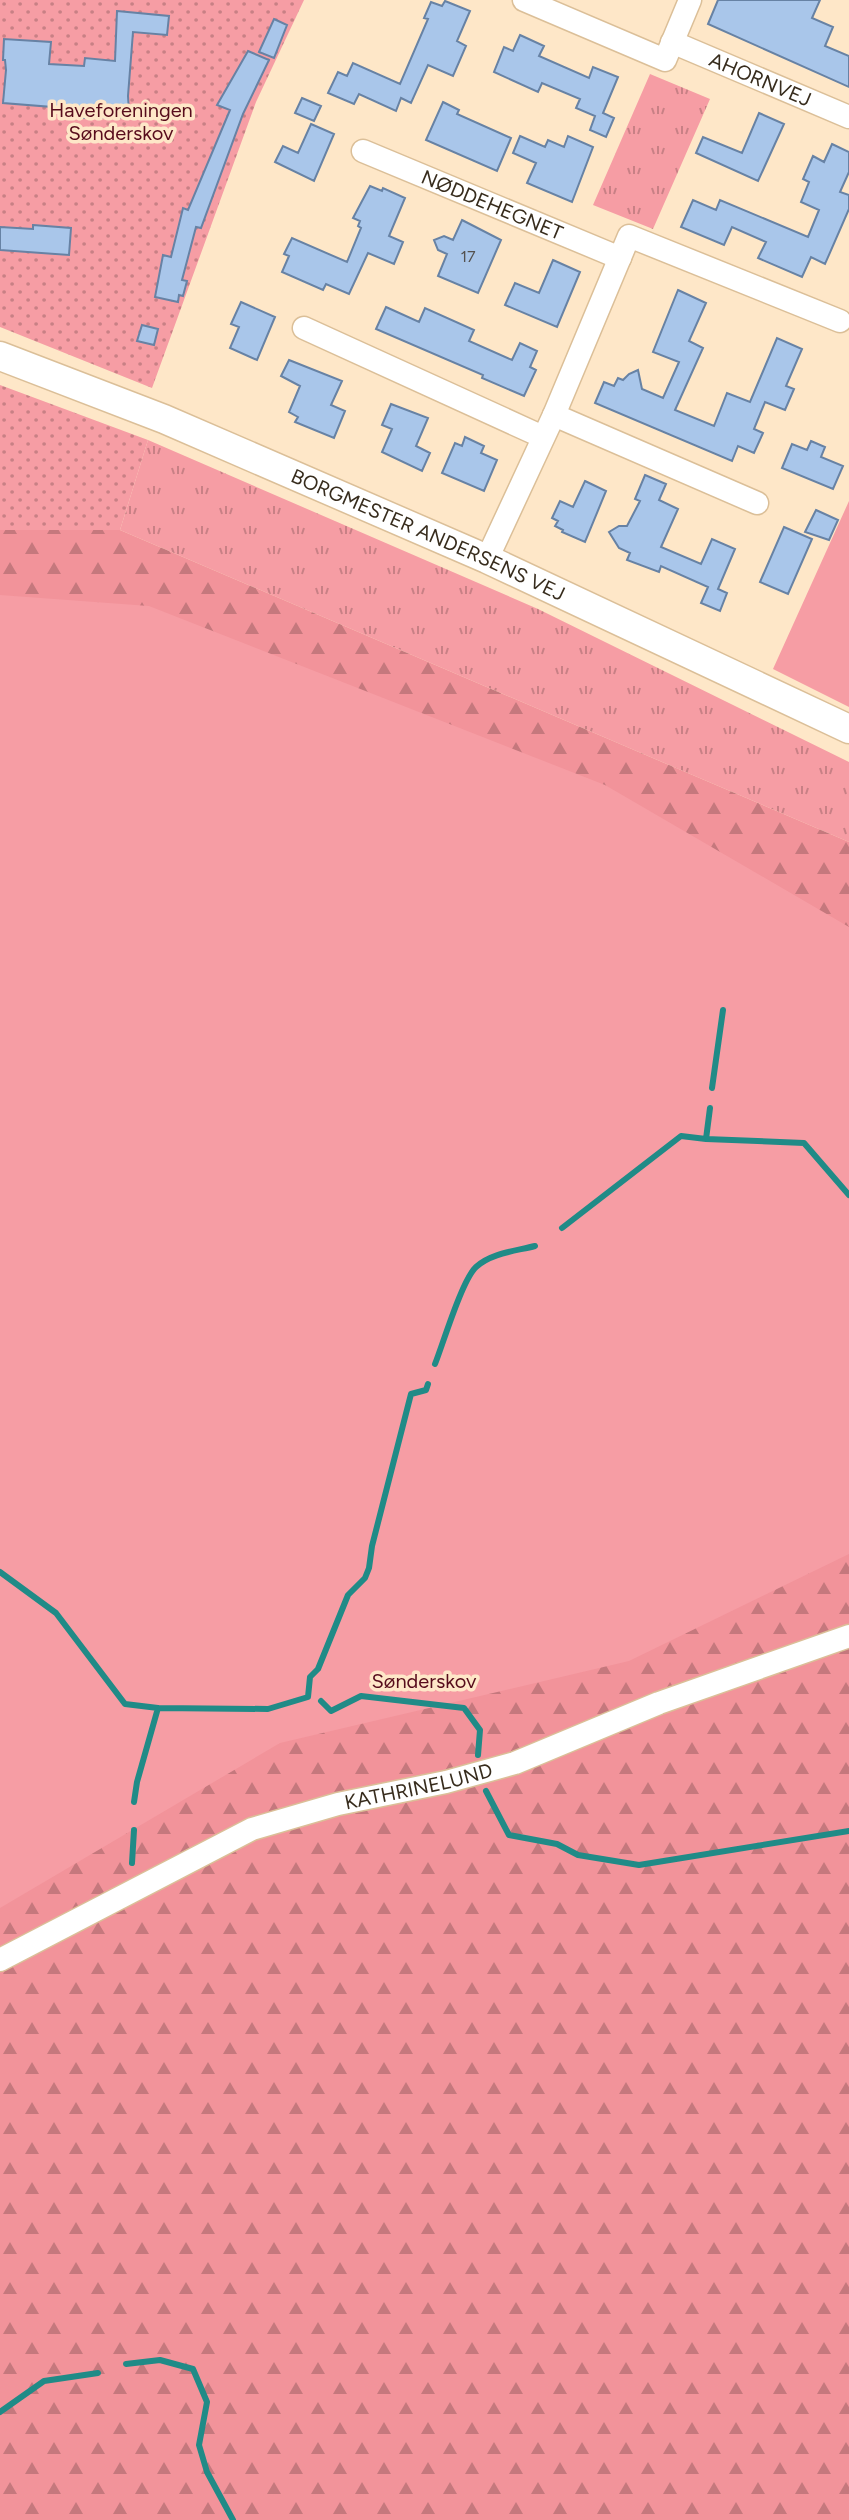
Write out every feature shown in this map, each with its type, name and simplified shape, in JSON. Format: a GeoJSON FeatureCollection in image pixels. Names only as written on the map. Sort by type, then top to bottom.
{"type":"FeatureCollection","features":[{"type":"Feature","properties":{"kind":"street"},"geometry":{"type":"LineString","coordinates":[[524,0],[665,60],[690,0]]}},
{"type":"Feature","properties":{"kind":"street","name":"AHORNVEJ"},"geometry":{"type":"LineString","coordinates":[[672,42],[849,117]]}},
{"type":"Feature","properties":{"kind":"street","name":"NØDDEHEGNET"},"geometry":{"type":"LineString","coordinates":[[363,151],[620,258]]}},
{"type":"Feature","properties":{"kind":"street"},"geometry":{"type":"LineString","coordinates":[[487,559],[554,415],[629,236],[840,321]]}},
{"type":"Feature","properties":{"kind":"street"},"geometry":{"type":"LineString","coordinates":[[304,328],[543,437]]}},
{"type":"Feature","properties":{"kind":"street","name":"BORGMESTER ANDERSENS VEJ"},"geometry":{"type":"LineString","coordinates":[[0,356],[164,419],[487,559],[849,729]]}},
{"type":"Feature","properties":{"kind":"street"},"geometry":{"type":"LineString","coordinates":[[554,415],[757,503]]}},
{"type":"Feature","properties":{"kind":"street","name":"KATHRINELUND"},"geometry":{"type":"LineString","coordinates":[[0,1960],[252,1829],[338,1804],[446,1782],[515,1763],[659,1703],[849,1636]]}},
{"type":"Feature","properties":{"kind":"green space","name":"Haveforeningen Sønderskov"},"geometry":{"type":"Polygon","coordinates":[[[0,0],[304,0],[256,102],[152,388],[0,327],[0,0]]]}},
{"type":"Feature","properties":{"kind":"green space"},"geometry":{"type":"Polygon","coordinates":[[[650,74],[710,99],[653,229],[593,205],[650,74]]]}},
{"type":"Feature","properties":{"kind":"green space"},"geometry":{"type":"Polygon","coordinates":[[[0,385],[148,440],[120,530],[0,530],[0,385]]]}},
{"type":"Feature","properties":{"kind":"green space"},"geometry":{"type":"Polygon","coordinates":[[[148,440],[538,609],[849,762],[849,842],[120,530],[148,440]]]}},
{"type":"Feature","properties":{"kind":"green space"},"geometry":{"type":"Polygon","coordinates":[[[849,501],[849,707],[773,669],[849,501]]]}},
{"type":"Feature","properties":{"kind":"green space","name":"Sønderskov"},"geometry":{"type":"Polygon","coordinates":[[[0,530],[120,530],[849,842],[849,2520],[0,2520],[0,530]]]}},
{"type":"Feature","properties":{"kind":"green space"},"geometry":{"type":"Polygon","coordinates":[[[0,595],[149,606],[605,785],[849,927],[849,1554],[629,1661],[280,1743],[0,1908],[0,595]]]}},
{"type":"Feature","properties":{"kind":"building"},"geometry":{"type":"Polygon","coordinates":[[[718,0],[820,0],[812,18],[833,27],[825,46],[849,56],[849,87],[708,24],[718,0]]]}},
{"type":"Feature","properties":{"kind":"building"},"geometry":{"type":"Polygon","coordinates":[[[445,1],[470,11],[457,41],[466,46],[453,76],[428,65],[411,103],[401,98],[396,111],[359,94],[354,104],[328,93],[338,72],[347,76],[353,63],[400,84],[428,19],[424,18],[431,2],[442,6],[445,1]]]}},
{"type":"Feature","properties":{"kind":"building"},"geometry":{"type":"Polygon","coordinates":[[[117,11],[169,16],[167,35],[133,32],[129,112],[120,111],[120,118],[77,118],[77,109],[3,103],[6,70],[4,39],[51,42],[49,64],[84,66],[85,58],[115,61],[117,11]]]}},
{"type":"Feature","properties":{"kind":"building"},"geometry":{"type":"Polygon","coordinates":[[[274,19],[287,25],[274,58],[259,52],[274,19]]]}},
{"type":"Feature","properties":{"kind":"building"},"geometry":{"type":"Polygon","coordinates":[[[520,35],[544,46],[539,56],[589,78],[593,67],[618,77],[603,113],[614,118],[606,137],[590,130],[595,116],[576,108],[580,99],[542,83],[538,92],[494,72],[504,47],[513,51],[520,35]]]}},
{"type":"Feature","properties":{"kind":"building"},"geometry":{"type":"Polygon","coordinates":[[[248,51],[269,60],[243,114],[201,228],[196,227],[182,280],[187,281],[183,296],[179,295],[178,302],[155,297],[163,255],[171,257],[183,208],[188,210],[230,110],[217,105],[248,51]]]}},
{"type":"Feature","properties":{"kind":"building"},"geometry":{"type":"Polygon","coordinates":[[[302,98],[321,106],[314,121],[295,113],[302,98]]]}},
{"type":"Feature","properties":{"kind":"building"},"geometry":{"type":"Polygon","coordinates":[[[443,102],[459,110],[457,114],[511,138],[497,171],[426,140],[443,102]]]}},
{"type":"Feature","properties":{"kind":"building"},"geometry":{"type":"Polygon","coordinates":[[[759,113],[784,124],[758,181],[696,153],[703,137],[742,153],[759,113]]]}},
{"type":"Feature","properties":{"kind":"building"},"geometry":{"type":"Polygon","coordinates":[[[311,124],[334,134],[314,181],[275,162],[283,146],[298,153],[311,124]]]}},
{"type":"Feature","properties":{"kind":"building"},"geometry":{"type":"Polygon","coordinates":[[[520,136],[545,147],[548,140],[564,147],[568,136],[593,147],[572,202],[527,183],[536,163],[513,153],[520,136]]]}},
{"type":"Feature","properties":{"kind":"building"},"geometry":{"type":"Polygon","coordinates":[[[832,144],[849,152],[849,172],[840,192],[849,195],[849,209],[825,264],[811,257],[802,277],[758,258],[766,242],[732,227],[724,245],[681,227],[693,200],[716,210],[720,200],[808,237],[819,210],[801,202],[809,182],[803,179],[813,156],[824,162],[832,144]]]}},
{"type":"Feature","properties":{"kind":"building"},"geometry":{"type":"Polygon","coordinates":[[[370,186],[405,198],[389,236],[403,242],[394,264],[368,253],[349,294],[326,284],[323,290],[282,272],[289,256],[284,254],[292,238],[347,262],[361,228],[358,226],[360,221],[353,218],[370,186]]]}},
{"type":"Feature","properties":{"kind":"building"},"geometry":{"type":"Polygon","coordinates":[[[462,220],[501,240],[478,293],[438,276],[447,254],[438,250],[434,240],[444,236],[453,240],[462,220]]]}},
{"type":"Feature","properties":{"kind":"building"},"geometry":{"type":"Polygon","coordinates":[[[33,225],[71,228],[69,255],[0,250],[0,227],[33,229],[33,225]]]}},
{"type":"Feature","properties":{"kind":"building"},"geometry":{"type":"Polygon","coordinates":[[[553,260],[580,272],[557,327],[505,305],[515,283],[539,293],[553,260]]]}},
{"type":"Feature","properties":{"kind":"building"},"geometry":{"type":"Polygon","coordinates":[[[678,290],[706,303],[689,341],[703,348],[675,410],[714,426],[727,393],[750,402],[777,338],[802,349],[786,386],[794,389],[785,410],[765,402],[754,429],[763,433],[754,453],[738,446],[732,461],[595,403],[604,382],[614,386],[618,378],[623,380],[638,370],[642,389],[663,398],[679,362],[653,352],[678,290]]]}},
{"type":"Feature","properties":{"kind":"building"},"geometry":{"type":"Polygon","coordinates":[[[241,302],[275,317],[257,360],[230,348],[239,327],[231,324],[241,302]]]}},
{"type":"Feature","properties":{"kind":"building"},"geometry":{"type":"Polygon","coordinates":[[[386,307],[419,322],[425,308],[474,330],[469,341],[512,360],[520,343],[537,351],[530,367],[536,370],[524,396],[376,329],[386,307]]]}},
{"type":"Feature","properties":{"kind":"building"},"geometry":{"type":"Polygon","coordinates":[[[142,325],[158,329],[154,345],[137,341],[142,325]]]}},
{"type":"Feature","properties":{"kind":"building"},"geometry":{"type":"Polygon","coordinates":[[[289,360],[342,381],[331,405],[345,411],[334,438],[295,422],[298,417],[289,412],[300,386],[281,376],[289,360]]]}},
{"type":"Feature","properties":{"kind":"building"},"geometry":{"type":"Polygon","coordinates":[[[391,404],[428,418],[416,446],[430,453],[422,471],[382,452],[392,429],[382,425],[391,404]]]}},
{"type":"Feature","properties":{"kind":"building"},"geometry":{"type":"Polygon","coordinates":[[[465,437],[484,446],[481,453],[497,460],[484,491],[442,473],[455,443],[462,446],[465,437]]]}},
{"type":"Feature","properties":{"kind":"building"},"geometry":{"type":"Polygon","coordinates":[[[811,441],[825,447],[821,457],[843,466],[833,489],[782,468],[792,444],[807,450],[811,441]]]}},
{"type":"Feature","properties":{"kind":"building"},"geometry":{"type":"Polygon","coordinates":[[[645,475],[666,484],[659,500],[678,509],[661,547],[701,564],[712,539],[735,549],[718,589],[727,593],[720,611],[701,603],[708,587],[661,566],[659,572],[627,560],[630,553],[619,548],[609,532],[619,526],[627,526],[640,501],[635,499],[645,475]]]}},
{"type":"Feature","properties":{"kind":"building"},"geometry":{"type":"Polygon","coordinates":[[[585,481],[606,491],[585,542],[562,532],[555,526],[558,521],[552,518],[560,501],[573,507],[585,481]]]}},
{"type":"Feature","properties":{"kind":"building"},"geometry":{"type":"Polygon","coordinates":[[[816,510],[838,520],[829,540],[805,532],[816,510]]]}},
{"type":"Feature","properties":{"kind":"building"},"geometry":{"type":"Polygon","coordinates":[[[784,527],[812,539],[788,594],[760,582],[784,527]]]}},
{"type":"Feature","properties":{"kind":"waterway"},"geometry":{"type":"LineString","coordinates":[[712,1088],[723,1010]]}},
{"type":"Feature","properties":{"kind":"waterway"},"geometry":{"type":"LineString","coordinates":[[710,1108],[706,1139],[804,1143],[849,1195]]}},
{"type":"Feature","properties":{"kind":"waterway"},"geometry":{"type":"LineString","coordinates":[[562,1228],[681,1136],[706,1139]]}},
{"type":"Feature","properties":{"kind":"waterway"},"geometry":{"type":"LineString","coordinates":[[435,1364],[459,1298],[476,1267],[496,1256],[535,1246]]}},
{"type":"Feature","properties":{"kind":"waterway"},"geometry":{"type":"LineString","coordinates":[[0,1572],[56,1613],[125,1704],[158,1708],[268,1709],[308,1697],[310,1677],[318,1669],[348,1595],[365,1578],[369,1568],[411,1394],[426,1390],[428,1384]]}},
{"type":"Feature","properties":{"kind":"waterway"},"geometry":{"type":"LineString","coordinates":[[321,1701],[331,1711],[361,1696],[464,1708],[480,1730],[478,1755]]}},
{"type":"Feature","properties":{"kind":"waterway"},"geometry":{"type":"LineString","coordinates":[[134,1802],[158,1708]]}},
{"type":"Feature","properties":{"kind":"waterway"},"geometry":{"type":"LineString","coordinates":[[486,1791],[509,1835],[557,1844],[578,1855],[639,1865],[849,1831]]}},
{"type":"Feature","properties":{"kind":"waterway"},"geometry":{"type":"LineString","coordinates":[[132,1863],[134,1830]]}},
{"type":"Feature","properties":{"kind":"waterway"},"geometry":{"type":"LineString","coordinates":[[126,2364],[160,2360],[193,2369],[207,2402],[199,2445],[207,2472],[233,2520]]}},
{"type":"Feature","properties":{"kind":"waterway"},"geometry":{"type":"LineString","coordinates":[[0,2412],[44,2381],[98,2373]]}}]}
